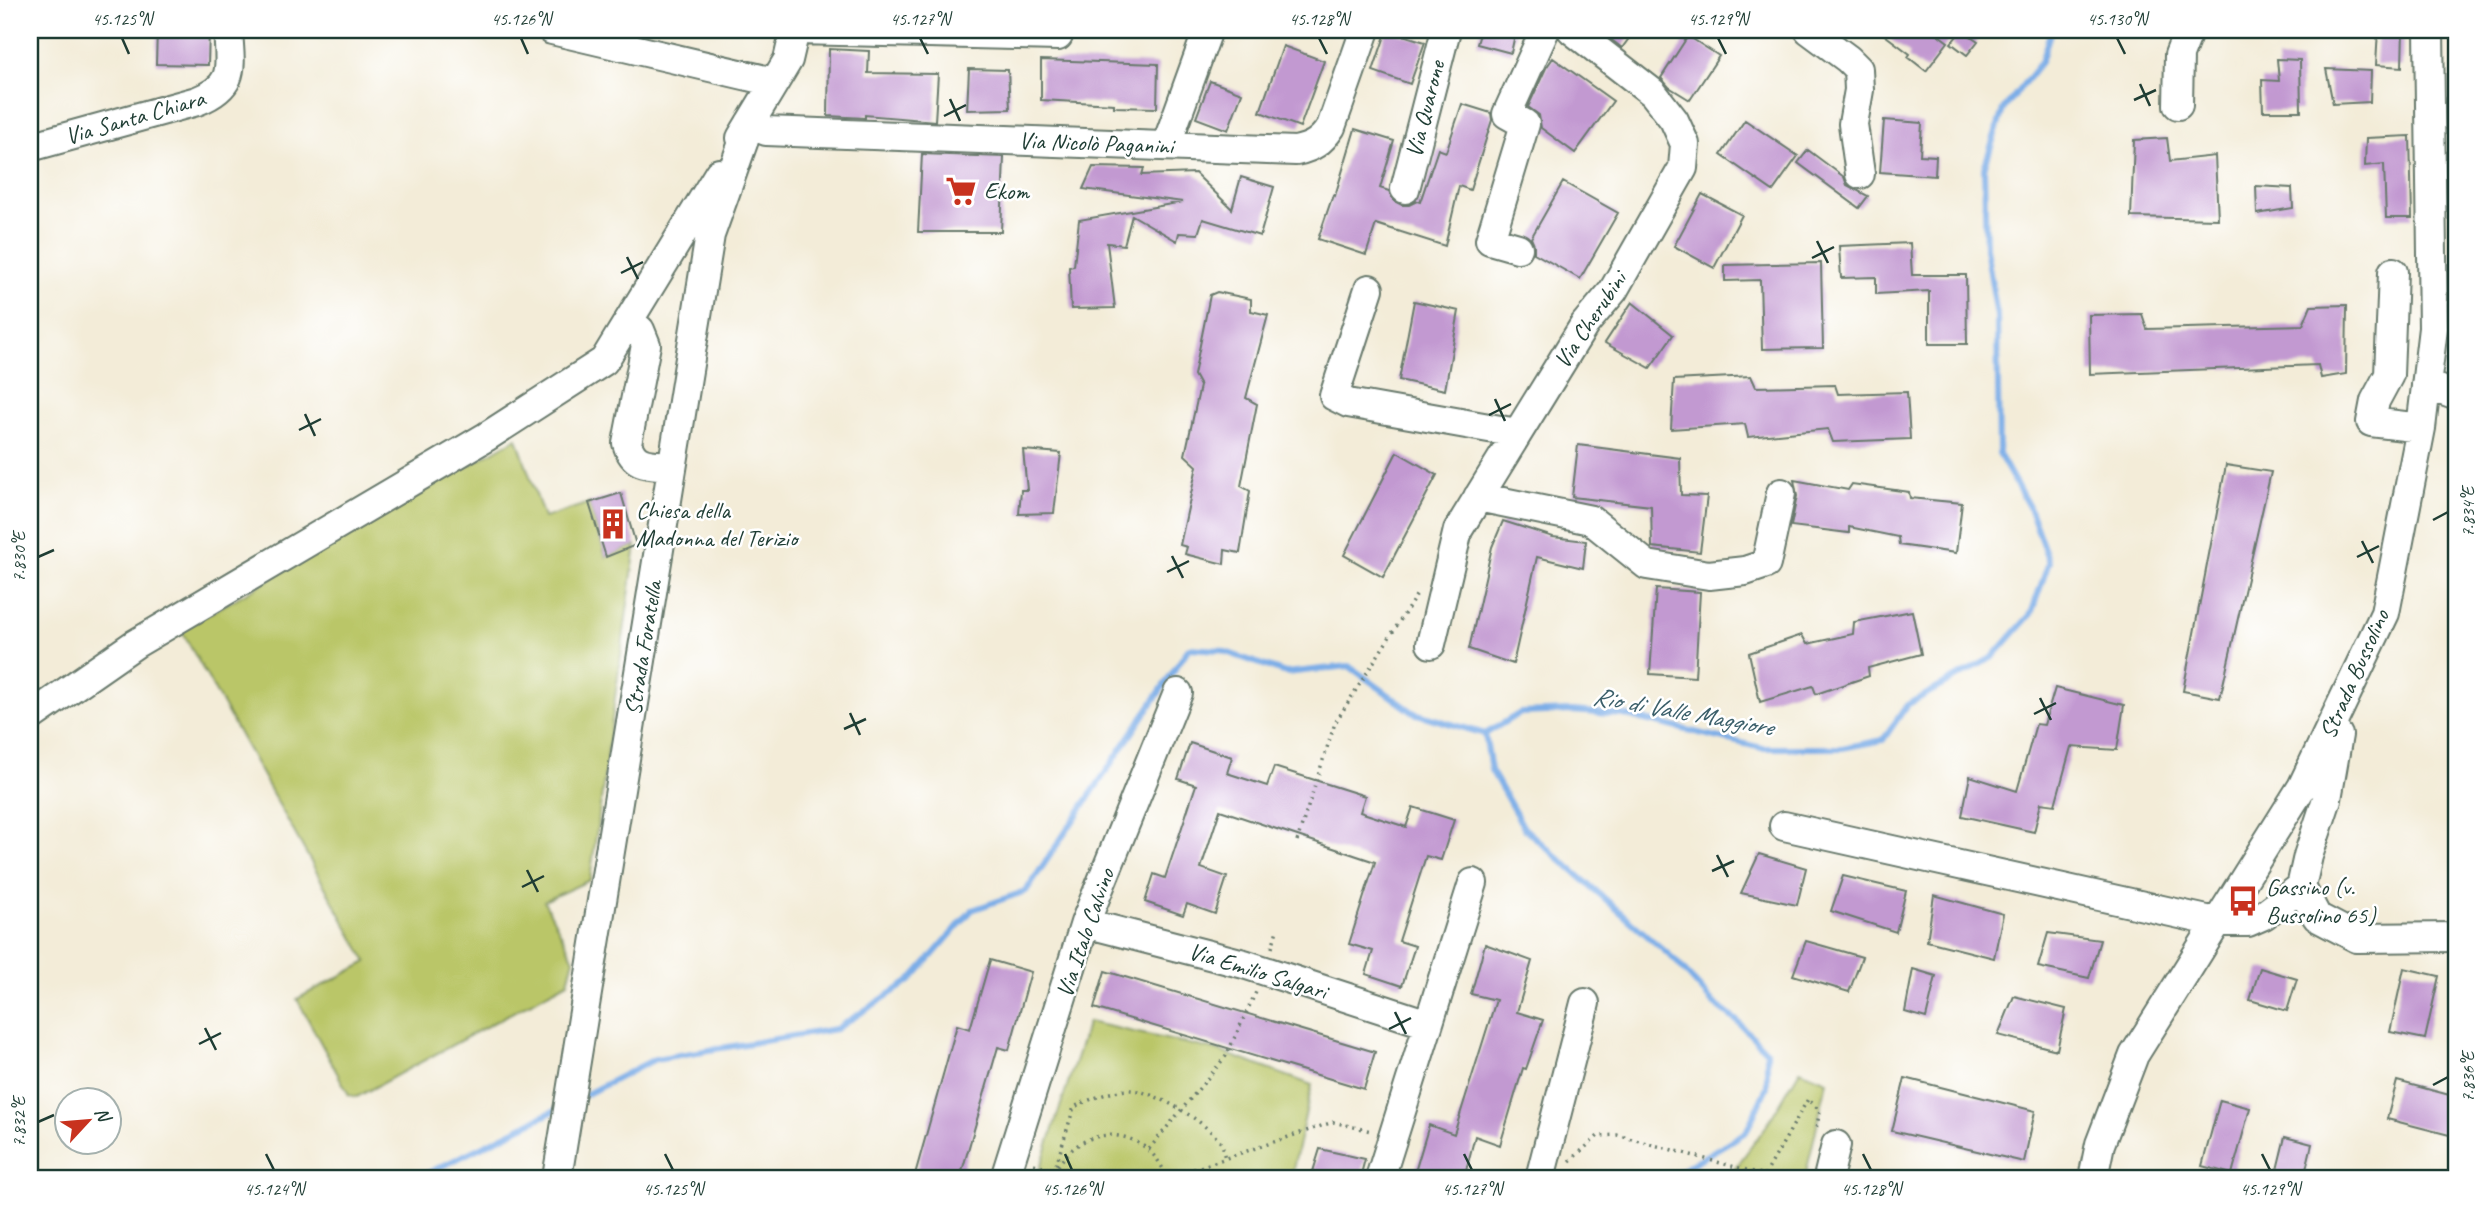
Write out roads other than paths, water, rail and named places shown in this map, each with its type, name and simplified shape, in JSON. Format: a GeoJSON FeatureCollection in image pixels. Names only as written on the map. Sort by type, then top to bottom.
{"type":"FeatureCollection","features":[{"type":"Feature","properties":{"kind":"street","name":"Via Santa Chiara"},"geometry":{"type":"LineString","coordinates":[[30,147],[198,101],[217,93],[227,80],[230,69],[229,30]]}},
{"type":"Feature","properties":{"kind":"street"},"geometry":{"type":"LineString","coordinates":[[552,30],[774,82]]}},
{"type":"Feature","properties":{"kind":"street"},"geometry":{"type":"LineString","coordinates":[[30,717],[135,644],[486,437],[604,361],[788,60],[796,30],[1058,36],[1058,30]]}},
{"type":"Feature","properties":{"kind":"street"},"geometry":{"type":"LineString","coordinates":[[1166,146],[1208,30]]}},
{"type":"Feature","properties":{"kind":"street","name":"Via Nicolò Paganini"},"geometry":{"type":"LineString","coordinates":[[750,122],[766,131],[1296,151],[1313,147],[1323,140],[1331,127],[1365,30]]}},
{"type":"Feature","properties":{"kind":"street","name":"Via Quarone"},"geometry":{"type":"LineString","coordinates":[[1405,189],[1446,30]]}},
{"type":"Feature","properties":{"kind":"street"},"geometry":{"type":"LineString","coordinates":[[1518,248],[1490,240],[1525,124],[1507,114],[1545,30]]}},
{"type":"Feature","properties":{"kind":"street","name":"Via Cherubini"},"geometry":{"type":"LineString","coordinates":[[1431,644],[1458,530],[1585,324],[1614,291],[1683,168],[1685,144],[1674,120],[1654,93],[1572,30]]}},
{"type":"Feature","properties":{"kind":"street"},"geometry":{"type":"LineString","coordinates":[[1809,30],[1858,69],[1859,90],[1853,124],[1860,174]]}},
{"type":"Feature","properties":{"kind":"street"},"geometry":{"type":"LineString","coordinates":[[2178,104],[2179,55],[2189,30]]}},
{"type":"Feature","properties":{"kind":"street","name":"Strada Bussolino"},"geometry":{"type":"LineString","coordinates":[[2093,1178],[2100,1144],[2134,1055],[2302,787],[2385,613],[2421,428],[2433,328],[2429,30]]}},
{"type":"Feature","properties":{"kind":"street","name":"Strada Foratella"},"geometry":{"type":"LineString","coordinates":[[557,1178],[710,235],[750,122]]}},
{"type":"Feature","properties":{"kind":"street"},"geometry":{"type":"LineString","coordinates":[[677,242],[710,235]]}},
{"type":"Feature","properties":{"kind":"street"},"geometry":{"type":"LineString","coordinates":[[656,276],[704,271]]}},
{"type":"Feature","properties":{"kind":"street"},"geometry":{"type":"LineString","coordinates":[[2393,272],[2389,375],[2375,401],[2371,422],[2421,428]]}},
{"type":"Feature","properties":{"kind":"street"},"geometry":{"type":"LineString","coordinates":[[1369,289],[1334,396],[1348,402],[1517,433]]}},
{"type":"Feature","properties":{"kind":"street"},"geometry":{"type":"LineString","coordinates":[[629,321],[640,330],[646,345],[627,443],[630,455],[642,463],[672,466]]}},
{"type":"Feature","properties":{"kind":"street"},"geometry":{"type":"LineString","coordinates":[[2426,385],[2457,396]]}},
{"type":"Feature","properties":{"kind":"street"},"geometry":{"type":"LineString","coordinates":[[1478,497],[1591,520],[1647,565],[1709,575],[1745,571],[1766,564],[1781,493]]}},
{"type":"Feature","properties":{"kind":"street","name":"Via Italo Calvino"},"geometry":{"type":"LineString","coordinates":[[1005,1178],[1085,923],[1178,693]]}},
{"type":"Feature","properties":{"kind":"street"},"geometry":{"type":"LineString","coordinates":[[1784,826],[2216,922],[2248,922],[2264,915],[2301,887],[2327,799],[2343,701]]}},
{"type":"Feature","properties":{"kind":"street"},"geometry":{"type":"LineString","coordinates":[[1380,1178],[1473,883]]}},
{"type":"Feature","properties":{"kind":"street"},"geometry":{"type":"LineString","coordinates":[[2301,887],[2317,917],[2357,938],[2457,937]]}},
{"type":"Feature","properties":{"kind":"street","name":"Via Emilio Salgari"},"geometry":{"type":"LineString","coordinates":[[1085,923],[1244,964],[1428,1024]]}},
{"type":"Feature","properties":{"kind":"street"},"geometry":{"type":"LineString","coordinates":[[1541,1178],[1585,1003]]}},
{"type":"Feature","properties":{"kind":"street"},"geometry":{"type":"LineString","coordinates":[[1825,1141],[1828,1178]]}},
{"type":"Feature","properties":{"kind":"waterway","name":"Rio di Valle Maggiore"},"geometry":{"type":"LineString","coordinates":[[1668,1178],[1746,1132],[1767,1087],[1767,1052],[1737,1021],[1713,1003],[1675,960],[1524,828],[1491,770],[1485,734],[1520,713],[1572,711],[1624,715],[1762,748],[1842,748],[1883,740],[1907,705],[1993,657],[2031,614],[2049,562],[2029,507],[1999,454],[1997,316],[1986,248],[1984,168],[2003,110],[2041,62],[2051,30]]}},
{"type":"Feature","properties":{"kind":"waterway"},"geometry":{"type":"LineString","coordinates":[[579,1098],[655,1059],[836,1029],[910,981],[972,910],[1026,891],[1189,648],[1220,650],[1286,673],[1349,666],[1414,713],[1485,734]]}},
{"type":"Feature","properties":{"kind":"waterway"},"geometry":{"type":"LineString","coordinates":[[418,1178],[560,1108]]}},
{"type":"Feature","properties":{"kind":"place","name":"Ekom"},"geometry":{"type":"Point","coordinates":[961,191]}},
{"type":"Feature","properties":{"kind":"place","name":"Chiesa della Madonna del Terizio"},"geometry":{"type":"Point","coordinates":[613,524]}},
{"type":"Feature","properties":{"kind":"place","name":"Gassino (v. Bussolino 65)"},"geometry":{"type":"Point","coordinates":[2243,901]}}]}
